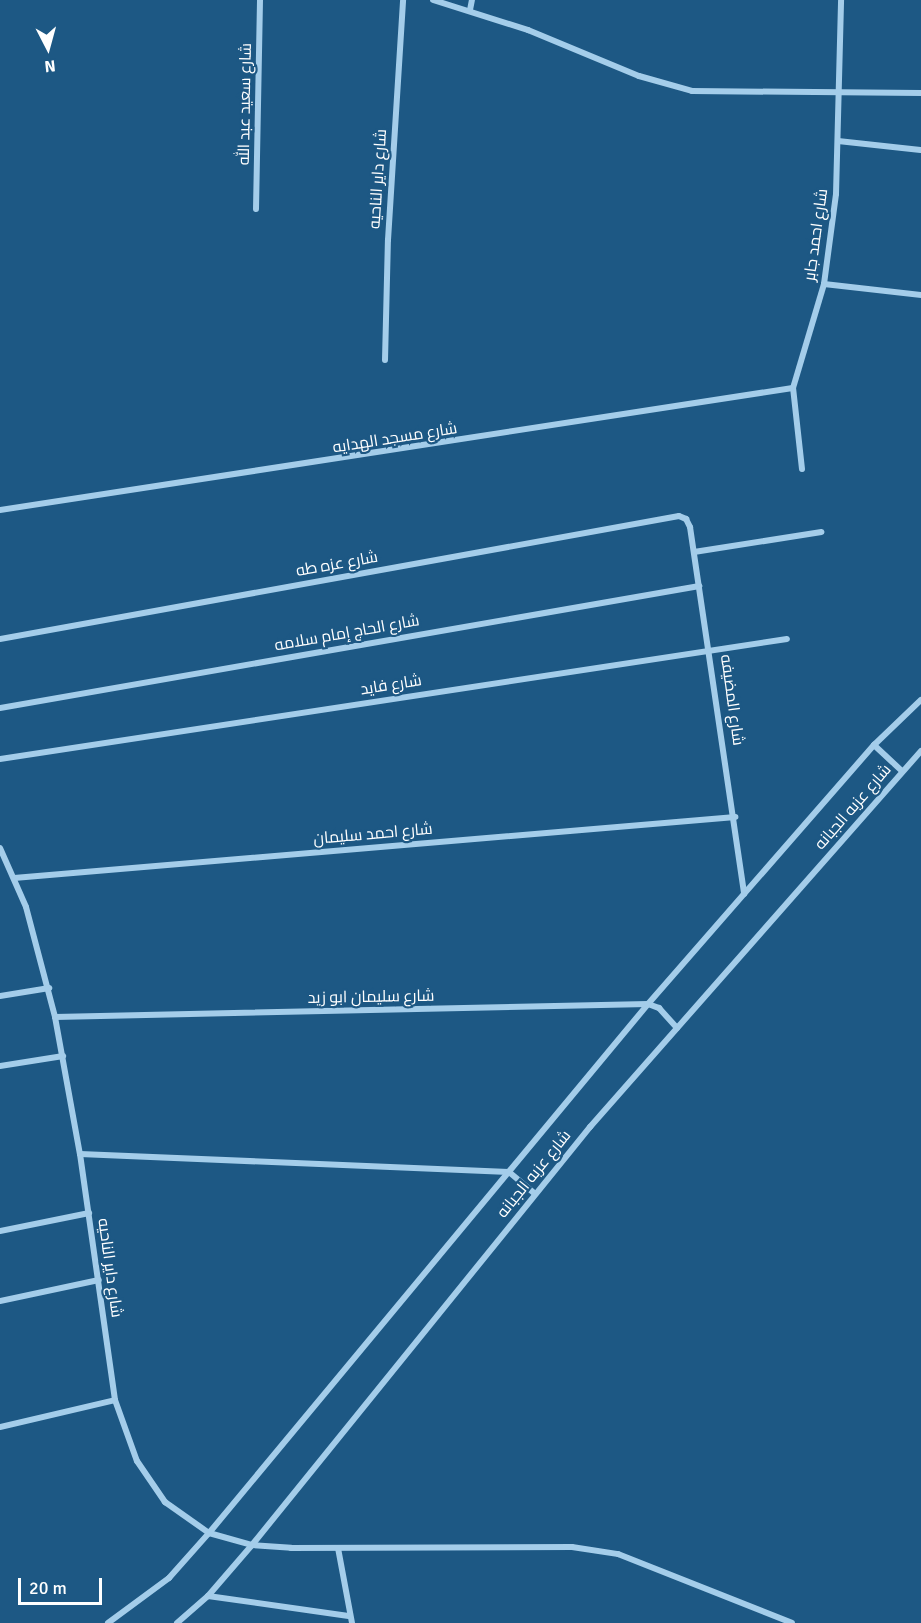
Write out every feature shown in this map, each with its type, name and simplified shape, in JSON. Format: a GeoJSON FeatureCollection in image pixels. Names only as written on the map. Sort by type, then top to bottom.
{"type":"FeatureCollection","features":[{"type":"Feature","properties":{"kind":"street","name":"شارع سعيد عبد الله"},"geometry":{"type":"LineString","coordinates":[[256,209],[261,0]]}},
{"type":"Feature","properties":{"kind":"street","name":"شارع داير الناحيه"},"geometry":{"type":"LineString","coordinates":[[385,360],[388,240],[403,0]]}},
{"type":"Feature","properties":{"kind":"street"},"geometry":{"type":"LineString","coordinates":[[433,0],[470,10],[639,76],[692,91],[921,93]]}},
{"type":"Feature","properties":{"kind":"street"},"geometry":{"type":"LineString","coordinates":[[470,10],[472,0]]}},
{"type":"Feature","properties":{"kind":"street","name":"شارع احمد جابر"},"geometry":{"type":"LineString","coordinates":[[802,469],[793,388],[824,284],[838,141],[841,0]]}},
{"type":"Feature","properties":{"kind":"street"},"geometry":{"type":"LineString","coordinates":[[838,141],[921,150]]}},
{"type":"Feature","properties":{"kind":"street"},"geometry":{"type":"LineString","coordinates":[[824,284],[921,295]]}},
{"type":"Feature","properties":{"kind":"street","name":"شارع مسجد الهدايه"},"geometry":{"type":"LineString","coordinates":[[0,510],[793,388]]}},
{"type":"Feature","properties":{"kind":"street","name":"شارع المضيفه"},"geometry":{"type":"LineString","coordinates":[[679,516],[686,519],[690,527],[711,650],[744,894]]}},
{"type":"Feature","properties":{"kind":"street","name":"شارع عزه طه"},"geometry":{"type":"LineString","coordinates":[[0,639],[679,516]]}},
{"type":"Feature","properties":{"kind":"street"},"geometry":{"type":"LineString","coordinates":[[694,552],[821,532]]}},
{"type":"Feature","properties":{"kind":"street","name":"شارع الحاج إمام سلامه"},"geometry":{"type":"LineString","coordinates":[[0,708],[699,586]]}},
{"type":"Feature","properties":{"kind":"street","name":"شارع فايد"},"geometry":{"type":"LineString","coordinates":[[0,759],[787,639]]}},
{"type":"Feature","properties":{"kind":"street","name":"شارع عزبه الجبانه"},"geometry":{"type":"LineString","coordinates":[[209,1533],[648,1004],[874,745],[921,700]]}},
{"type":"Feature","properties":{"kind":"street"},"geometry":{"type":"LineString","coordinates":[[874,745],[902,771]]}},
{"type":"Feature","properties":{"kind":"street","name":"شارع عزبه الجبانه"},"geometry":{"type":"LineString","coordinates":[[177,1623],[208,1596],[252,1545],[535,1194],[921,750]]}},
{"type":"Feature","properties":{"kind":"street","name":"شارع احمد سليمان"},"geometry":{"type":"LineString","coordinates":[[14,878],[735,817]]}},
{"type":"Feature","properties":{"kind":"street","name":"شارع داير الناحيه"},"geometry":{"type":"LineString","coordinates":[[0,848],[26,907],[49,988],[80,1154],[115,1400],[137,1461],[149,1482],[165,1502],[209,1533],[252,1545],[338,1548],[572,1547],[618,1554],[792,1623]]}},
{"type":"Feature","properties":{"kind":"street"},"geometry":{"type":"LineString","coordinates":[[0,996],[49,988]]}},
{"type":"Feature","properties":{"kind":"street"},"geometry":{"type":"LineString","coordinates":[[648,1004],[659,1008],[677,1028]]}},
{"type":"Feature","properties":{"kind":"street","name":"شارع سليمان ابو زيد"},"geometry":{"type":"LineString","coordinates":[[55,1017],[648,1004]]}},
{"type":"Feature","properties":{"kind":"street"},"geometry":{"type":"LineString","coordinates":[[0,1066],[63,1056]]}},
{"type":"Feature","properties":{"kind":"street"},"geometry":{"type":"LineString","coordinates":[[80,1154],[509,1172],[535,1194]]}},
{"type":"Feature","properties":{"kind":"street"},"geometry":{"type":"LineString","coordinates":[[0,1231],[89,1213]]}},
{"type":"Feature","properties":{"kind":"street"},"geometry":{"type":"LineString","coordinates":[[0,1301],[99,1280]]}},
{"type":"Feature","properties":{"kind":"street"},"geometry":{"type":"LineString","coordinates":[[0,1427],[115,1400]]}},
{"type":"Feature","properties":{"kind":"street"},"geometry":{"type":"LineString","coordinates":[[108,1623],[169,1578],[209,1533]]}},
{"type":"Feature","properties":{"kind":"street"},"geometry":{"type":"LineString","coordinates":[[208,1596],[350,1620],[338,1548]]}}]}
